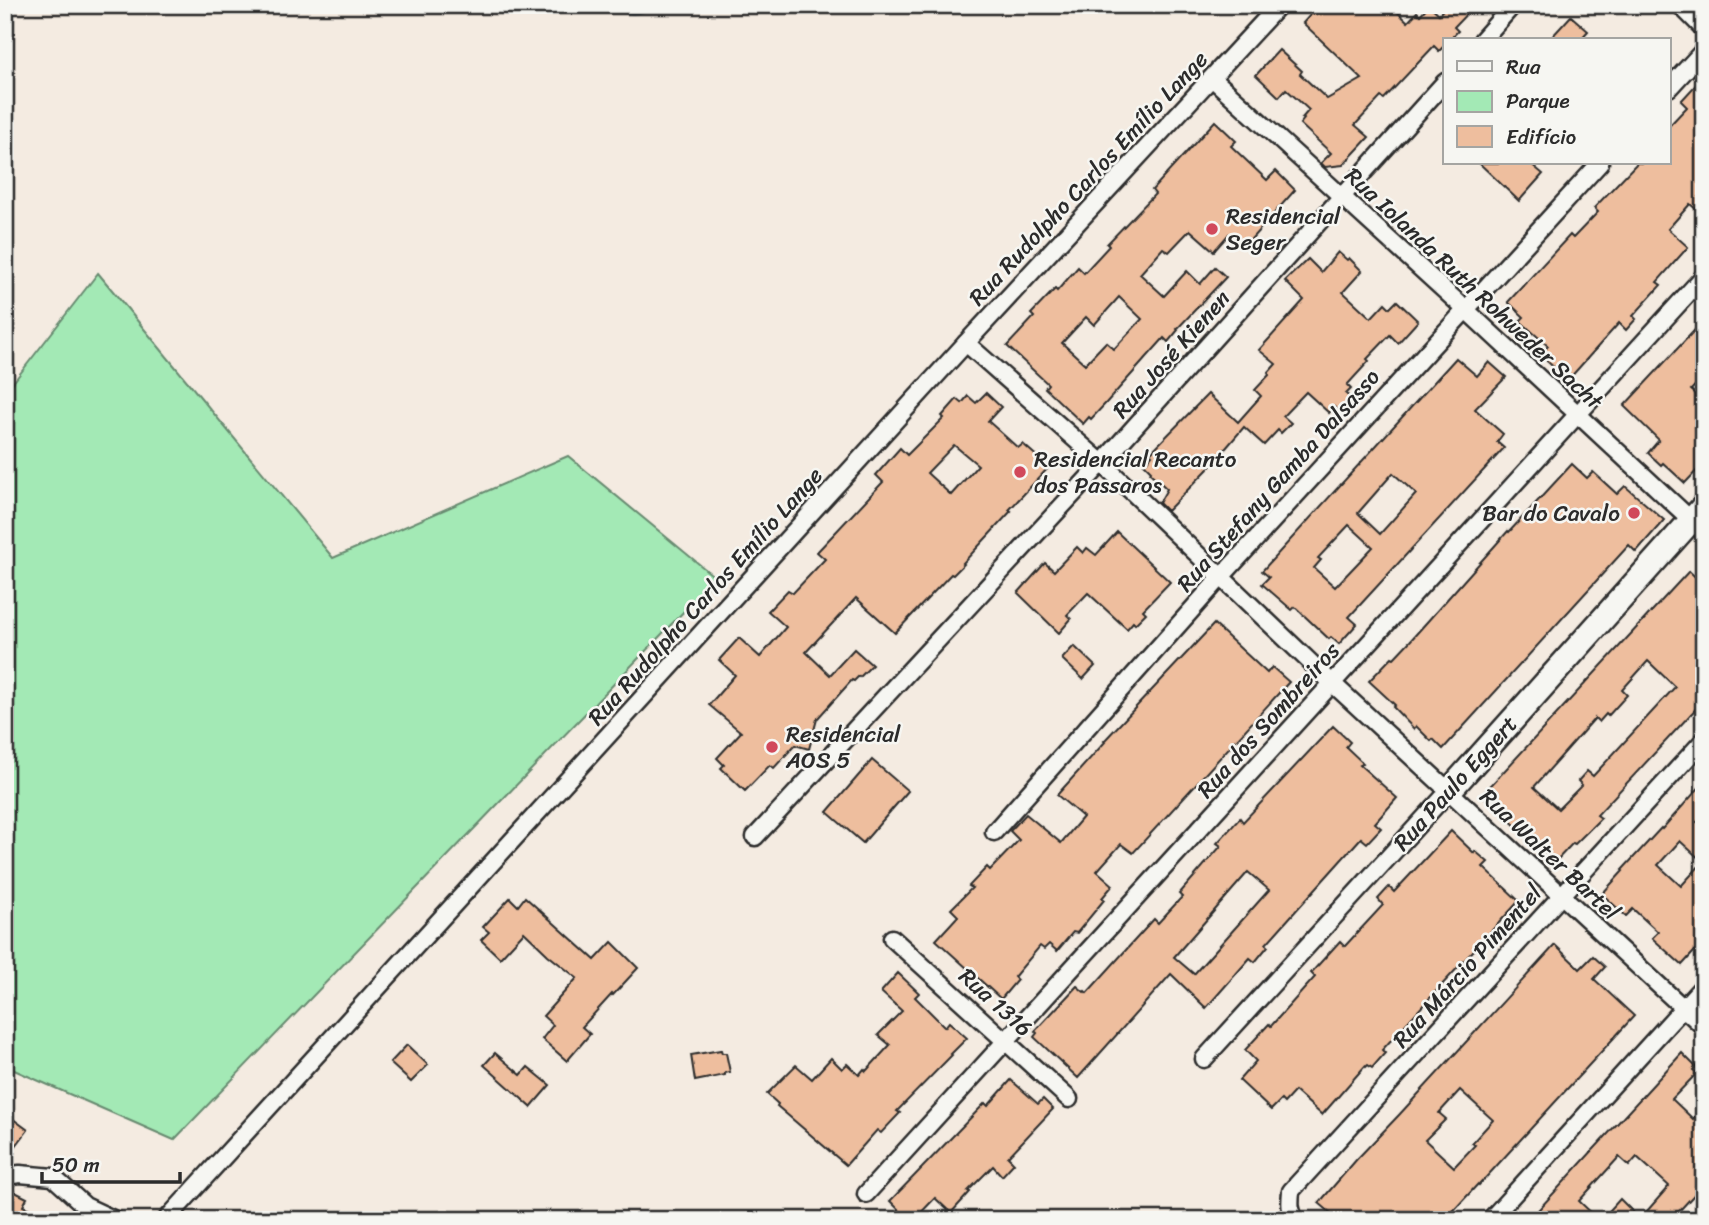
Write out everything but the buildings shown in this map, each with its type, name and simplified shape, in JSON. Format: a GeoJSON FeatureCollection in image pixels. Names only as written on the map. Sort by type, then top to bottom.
{"type":"FeatureCollection","features":[{"type":"Feature","properties":{"kind":"street","name":"Rua Rudolpho Carlos Emílio Lange"},"geometry":{"type":"LineString","coordinates":[[166,1220],[966,343],[1279,5]]}},
{"type":"Feature","properties":{"kind":"street"},"geometry":{"type":"LineString","coordinates":[[1484,38],[1513,5]]}},
{"type":"Feature","properties":{"kind":"street"},"geometry":{"type":"LineString","coordinates":[[1680,5],[1704,29]]}},
{"type":"Feature","properties":{"kind":"street"},"geometry":{"type":"LineString","coordinates":[[1670,87],[1704,50]]}},
{"type":"Feature","properties":{"kind":"street","name":"Rua Iolanda Ruth Rohweder Sacht"},"geometry":{"type":"LineString","coordinates":[[1212,78],[1577,414],[1699,519]]}},
{"type":"Feature","properties":{"kind":"street","name":"Rua José Kienen"},"geometry":{"type":"LineString","coordinates":[[755,838],[1102,464],[1443,84]]}},
{"type":"Feature","properties":{"kind":"street","name":"Rua Stefany Gamba Dalsasso"},"geometry":{"type":"LineString","coordinates":[[994,832],[1221,577],[1599,164]]}},
{"type":"Feature","properties":{"kind":"street","name":"Rua dos Sombreiros"},"geometry":{"type":"LineString","coordinates":[[866,1194],[1704,276]]}},
{"type":"Feature","properties":{"kind":"street","name":"Rua Walter Bartel"},"geometry":{"type":"LineString","coordinates":[[966,343],[1102,464],[1332,682],[1704,1027]]}},
{"type":"Feature","properties":{"kind":"street","name":"Rua Paulo Eggert"},"geometry":{"type":"LineString","coordinates":[[1204,1059],[1699,519]]}},
{"type":"Feature","properties":{"kind":"street","name":"Rua Márcio Pimentel"},"geometry":{"type":"LineString","coordinates":[[1296,1220],[1292,1215],[1291,1191],[1704,740]]}},
{"type":"Feature","properties":{"kind":"street","name":"Rua 1316"},"geometry":{"type":"LineString","coordinates":[[892,938],[1069,1099]]}},
{"type":"Feature","properties":{"kind":"street"},"geometry":{"type":"LineString","coordinates":[[1490,1220],[1704,985]]}},
{"type":"Feature","properties":{"kind":"street"},"geometry":{"type":"LineString","coordinates":[[5,1176],[20,1174],[53,1177],[85,1206],[115,1220]]}},
{"type":"Feature","properties":{"kind":"green space"},"geometry":{"type":"Polygon","coordinates":[[[98,273],[333,558],[568,456],[716,578],[174,1140],[5,1066],[5,393],[98,273]]]}},
{"type":"Feature","properties":{"kind":"waterway"},"geometry":{"type":"LineString","coordinates":[[603,5],[634,12],[653,5]]}},
{"type":"Feature","properties":{"kind":"place","name":"Residencial Seger"},"geometry":{"type":"Point","coordinates":[1212,229]}},
{"type":"Feature","properties":{"kind":"place","name":"Residencial Recanto dos Passaros"},"geometry":{"type":"Point","coordinates":[1020,472]}},
{"type":"Feature","properties":{"kind":"place","name":"Bar do Cavalo"},"geometry":{"type":"Point","coordinates":[1634,513]}},
{"type":"Feature","properties":{"kind":"place","name":"Residencial AOS 5"},"geometry":{"type":"Point","coordinates":[772,747]}}]}
